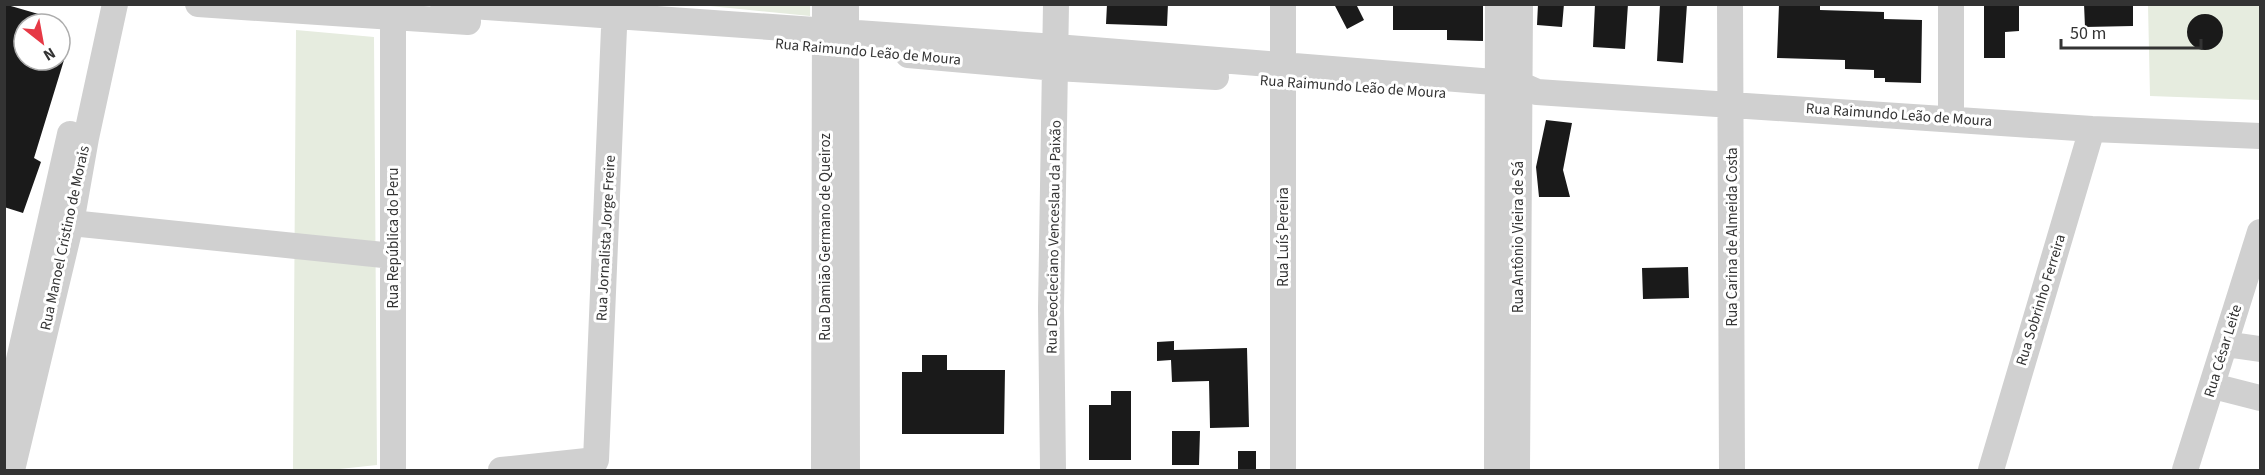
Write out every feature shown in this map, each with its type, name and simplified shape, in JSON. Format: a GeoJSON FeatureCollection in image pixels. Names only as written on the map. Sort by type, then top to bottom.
{"type":"FeatureCollection","features":[{"type":"Feature","properties":{"kind":"street","name":"Rua Manoel Cristino de Morais"},"geometry":{"type":"LineString","coordinates":[[12,471],[61,220],[98,4]]}},
{"type":"Feature","properties":{"kind":"street","name":"Rua Manoel Cristino de Morais"},"geometry":{"type":"LineString","coordinates":[[4,426],[86,138],[115,4]]}},
{"type":"Feature","properties":{"kind":"street","name":"Rua Raimundo Leão de Moura"},"geometry":{"type":"LineString","coordinates":[[198,4],[615,18]]}},
{"type":"Feature","properties":{"kind":"street","name":"Rua Raimundo Leão de Moura"},"geometry":{"type":"LineString","coordinates":[[443,4],[615,18],[836,41],[1056,58],[2092,129],[2260,136]]}},
{"type":"Feature","properties":{"kind":"street","name":"Rua Damião Germano de Queiroz"},"geometry":{"type":"LineString","coordinates":[[825,4],[836,41]]}},
{"type":"Feature","properties":{"kind":"street","name":"Rua Damião Germano de Queiroz"},"geometry":{"type":"LineString","coordinates":[[824,471],[835,360],[836,41],[846,4]]}},
{"type":"Feature","properties":{"kind":"street","name":"Rua Deocleciano Venceslau da Paixão"},"geometry":{"type":"LineString","coordinates":[[1053,471],[1051,308],[1056,4]]}},
{"type":"Feature","properties":{"kind":"street","name":"Rua Luís Pereira"},"geometry":{"type":"LineString","coordinates":[[1283,4],[1283,471]]}},
{"type":"Feature","properties":{"kind":"street","name":"Rua Antônio Vieira de Sá"},"geometry":{"type":"LineString","coordinates":[[1498,4],[1515,91],[1518,471]]}},
{"type":"Feature","properties":{"kind":"street","name":"Rua Antônio Vieira de Sá"},"geometry":{"type":"LineString","coordinates":[[1497,471],[1520,4]]}},
{"type":"Feature","properties":{"kind":"street","name":"Rua Carina de Almeida Costa"},"geometry":{"type":"LineString","coordinates":[[1730,4],[1732,471]]}},
{"type":"Feature","properties":{"kind":"street"},"geometry":{"type":"LineString","coordinates":[[1951,4],[1951,118]]}},
{"type":"Feature","properties":{"kind":"street","name":"Rua República do Peru"},"geometry":{"type":"LineString","coordinates":[[393,10],[393,471]]}},
{"type":"Feature","properties":{"kind":"street","name":"Rua Jornalista Jorge Freire"},"geometry":{"type":"LineString","coordinates":[[593,465],[615,18]]}},
{"type":"Feature","properties":{"kind":"street","name":"Rua Sobrinho Ferreira"},"geometry":{"type":"LineString","coordinates":[[1990,471],[2092,129]]}},
{"type":"Feature","properties":{"kind":"street"},"geometry":{"type":"LineString","coordinates":[[61,220],[393,256]]}},
{"type":"Feature","properties":{"kind":"street","name":"Rua César Leite"},"geometry":{"type":"LineString","coordinates":[[2185,471],[2260,232]]}},
{"type":"Feature","properties":{"kind":"street"},"geometry":{"type":"LineString","coordinates":[[2225,344],[2260,349]]}},
{"type":"Feature","properties":{"kind":"street","name":"Rua Damião Germano de Queiroz"},"geometry":{"type":"LineString","coordinates":[[835,360],[847,471]]}},
{"type":"Feature","properties":{"kind":"street"},"geometry":{"type":"LineString","coordinates":[[2213,386],[2260,398]]}},
{"type":"Feature","properties":{"kind":"street"},"geometry":{"type":"LineString","coordinates":[[501,471],[593,465]]}},
{"type":"Feature","properties":{"kind":"shaded area"},"geometry":{"type":"Polygon","coordinates":[[[700,5],[810,5],[810,16],[700,5]]]}},
{"type":"Feature","properties":{"kind":"shaded area"},"geometry":{"type":"Polygon","coordinates":[[[2148,5],[2260,5],[2260,100],[2150,96],[2148,5]]]}},
{"type":"Feature","properties":{"kind":"shaded area"},"geometry":{"type":"Polygon","coordinates":[[[296,30],[374,37],[377,465],[330,470],[293,470],[296,30]]]}},
{"type":"Feature","properties":{"kind":"building"},"geometry":{"type":"Polygon","coordinates":[[[4,4],[32,12],[12,12],[12,72],[60,72],[34,158],[41,162],[23,213],[4,207],[4,4]]]}},
{"type":"Feature","properties":{"kind":"building"},"geometry":{"type":"Polygon","coordinates":[[[1107,4],[1168,4],[1167,26],[1106,24],[1107,4]]]}},
{"type":"Feature","properties":{"kind":"building"},"geometry":{"type":"Polygon","coordinates":[[[1334,4],[1356,4],[1364,20],[1347,29],[1334,4]]]}},
{"type":"Feature","properties":{"kind":"building"},"geometry":{"type":"Polygon","coordinates":[[[1393,4],[1483,4],[1483,41],[1447,40],[1447,30],[1393,30],[1393,4]]]}},
{"type":"Feature","properties":{"kind":"building"},"geometry":{"type":"Polygon","coordinates":[[[1538,4],[1564,4],[1562,27],[1537,25],[1538,4]]]}},
{"type":"Feature","properties":{"kind":"building"},"geometry":{"type":"Polygon","coordinates":[[[1595,4],[1628,4],[1625,49],[1593,47],[1595,4]]]}},
{"type":"Feature","properties":{"kind":"building"},"geometry":{"type":"Polygon","coordinates":[[[1660,4],[1687,4],[1683,63],[1657,61],[1660,4]]]}},
{"type":"Feature","properties":{"kind":"building"},"geometry":{"type":"Polygon","coordinates":[[[1779,4],[1820,4],[1820,10],[1884,12],[1884,19],[1922,20],[1921,83],[1885,82],[1885,78],[1874,78],[1874,70],[1845,69],[1845,60],[1777,58],[1779,4]]]}},
{"type":"Feature","properties":{"kind":"building"},"geometry":{"type":"Polygon","coordinates":[[[1984,4],[2019,4],[2019,31],[2005,32],[2005,58],[1984,58],[1984,4]]]}},
{"type":"Feature","properties":{"kind":"building"},"geometry":{"type":"Polygon","coordinates":[[[2084,4],[2133,4],[2133,26],[2085,27],[2084,4]]]}},
{"type":"Feature","properties":{"kind":"building"},"geometry":{"type":"Polygon","coordinates":[[[2205,14],[2218,19],[2223,32],[2218,45],[2205,50],[2192,45],[2187,32],[2192,19],[2205,14]]]}},
{"type":"Feature","properties":{"kind":"building"},"geometry":{"type":"Polygon","coordinates":[[[1546,120],[1572,123],[1563,170],[1570,197],[1539,197],[1536,167],[1546,120]]]}},
{"type":"Feature","properties":{"kind":"building"},"geometry":{"type":"Polygon","coordinates":[[[1688,267],[1689,298],[1643,299],[1642,268],[1688,267]]]}},
{"type":"Feature","properties":{"kind":"building"},"geometry":{"type":"Polygon","coordinates":[[[1174,341],[1174,350],[1247,348],[1249,427],[1210,428],[1209,381],[1172,382],[1171,360],[1157,361],[1157,342],[1174,341]]]}},
{"type":"Feature","properties":{"kind":"building"},"geometry":{"type":"Polygon","coordinates":[[[922,355],[947,355],[947,370],[1005,370],[1004,434],[902,434],[902,372],[922,372],[922,355]]]}},
{"type":"Feature","properties":{"kind":"building"},"geometry":{"type":"Polygon","coordinates":[[[1111,391],[1131,391],[1131,460],[1089,460],[1089,405],[1111,405],[1111,391]]]}},
{"type":"Feature","properties":{"kind":"building"},"geometry":{"type":"Polygon","coordinates":[[[1172,431],[1200,431],[1199,465],[1172,465],[1172,431]]]}},
{"type":"Feature","properties":{"kind":"building"},"geometry":{"type":"Polygon","coordinates":[[[1238,451],[1256,451],[1256,471],[1238,471],[1238,451]]]}}]}
